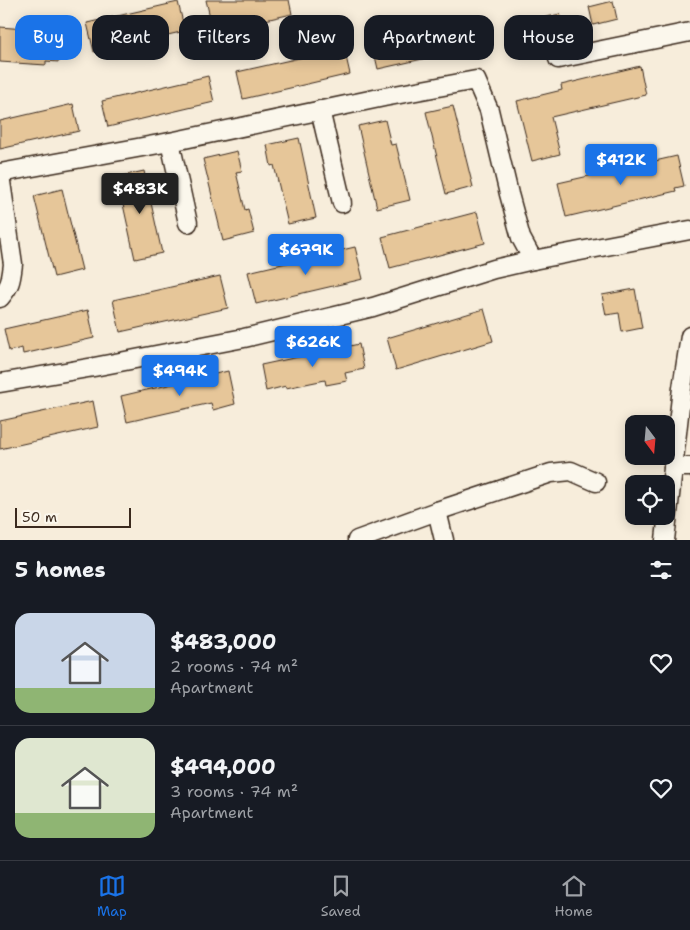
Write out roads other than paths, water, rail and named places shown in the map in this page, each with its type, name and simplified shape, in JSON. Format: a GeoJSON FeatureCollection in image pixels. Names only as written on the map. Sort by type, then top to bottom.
{"type":"FeatureCollection","features":[{"type":"Feature","properties":{"kind":"street"},"geometry":{"type":"LineString","coordinates":[[593,52],[690,32]]}},
{"type":"Feature","properties":{"kind":"street"},"geometry":{"type":"LineString","coordinates":[[0,298],[8,288],[12,277],[13,264],[0,174],[170,142],[384,97],[476,80],[489,110],[521,238],[533,260]]}},
{"type":"Feature","properties":{"kind":"street"},"geometry":{"type":"LineString","coordinates":[[320,110],[342,203]]}},
{"type":"Feature","properties":{"kind":"street"},"geometry":{"type":"LineString","coordinates":[[170,142],[188,223]]}},
{"type":"Feature","properties":{"kind":"street"},"geometry":{"type":"LineString","coordinates":[[0,382],[94,367],[244,338],[373,307],[494,269],[690,230]]}},
{"type":"Feature","properties":{"kind":"street"},"geometry":{"type":"LineString","coordinates":[[665,540],[682,467],[690,336]]}},
{"type":"Feature","properties":{"kind":"street"},"geometry":{"type":"LineString","coordinates":[[357,540],[437,511],[560,471],[572,471],[596,482]]}},
{"type":"Feature","properties":{"kind":"street"},"geometry":{"type":"LineString","coordinates":[[437,511],[444,540]]}}]}
